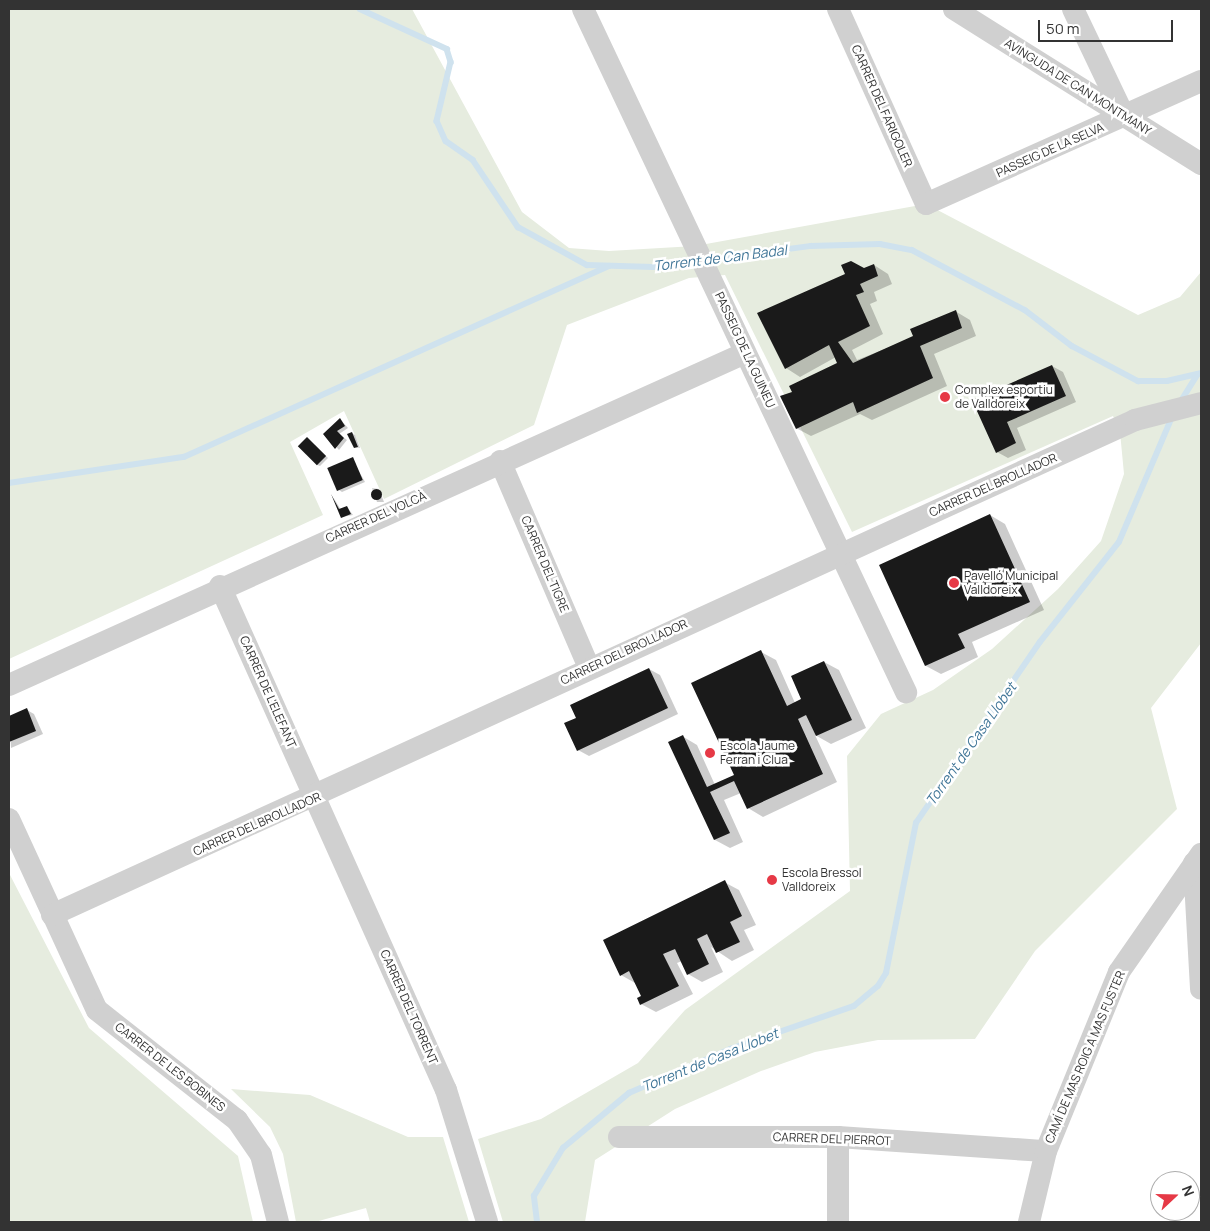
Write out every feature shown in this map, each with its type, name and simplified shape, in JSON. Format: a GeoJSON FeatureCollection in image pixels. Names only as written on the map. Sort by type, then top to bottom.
{"type":"FeatureCollection","features":[{"type":"Feature","properties":{"kind":"street","name":"PASSEIG DE LA GUINEU"},"geometry":{"type":"LineString","coordinates":[[583,9],[745,353],[843,552],[906,692]]}},
{"type":"Feature","properties":{"kind":"street","name":"CARRER DEL FARIGOLER"},"geometry":{"type":"LineString","coordinates":[[838,9],[926,204]]}},
{"type":"Feature","properties":{"kind":"street","name":"AVINGUDA DE CAN MONTMANY"},"geometry":{"type":"LineString","coordinates":[[954,9],[1201,164]]}},
{"type":"Feature","properties":{"kind":"street"},"geometry":{"type":"LineString","coordinates":[[1073,9],[1125,117]]}},
{"type":"Feature","properties":{"kind":"street","name":"PASSEIG DE LA SELVA"},"geometry":{"type":"LineString","coordinates":[[926,204],[1125,117],[1201,81]]}},
{"type":"Feature","properties":{"kind":"street","name":"CARRER DEL VOLCÀ"},"geometry":{"type":"LineString","coordinates":[[9,685],[220,586],[745,353]]}},
{"type":"Feature","properties":{"kind":"street","name":"CARRER DEL BROLLADOR"},"geometry":{"type":"LineString","coordinates":[[52,915],[315,798],[589,668],[1135,420],[1201,403]]}},
{"type":"Feature","properties":{"kind":"street","name":"CARRER DEL TIGRE"},"geometry":{"type":"LineString","coordinates":[[500,461],[589,668]]}},
{"type":"Feature","properties":{"kind":"street","name":"CARRER DE L'ELEFANT"},"geometry":{"type":"LineString","coordinates":[[220,586],[315,798]]}},
{"type":"Feature","properties":{"kind":"street","name":"CARRER DEL TORRENT"},"geometry":{"type":"LineString","coordinates":[[315,798],[446,1090],[487,1222]]}},
{"type":"Feature","properties":{"kind":"street","name":"CARRER DE LES BOBINES"},"geometry":{"type":"LineString","coordinates":[[9,819],[52,915],[98,1010],[222,1107],[251,1137],[261,1155],[278,1222]]}},
{"type":"Feature","properties":{"kind":"street"},"geometry":{"type":"LineString","coordinates":[[1198,859],[1201,989]]}},
{"type":"Feature","properties":{"kind":"street","name":"CAMÍ DE MAS ROIG A MAS FUSTER"},"geometry":{"type":"LineString","coordinates":[[1029,1222],[1046,1151],[1119,972],[1198,859]]}},
{"type":"Feature","properties":{"kind":"street","name":"CARRER DEL PIERROT"},"geometry":{"type":"LineString","coordinates":[[619,1137],[838,1137],[1046,1151]]}},
{"type":"Feature","properties":{"kind":"street"},"geometry":{"type":"LineString","coordinates":[[838,1137],[838,1222]]}},
{"type":"Feature","properties":{"kind":"shaded area"},"geometry":{"type":"Polygon","coordinates":[[[9,9],[412,9],[522,212],[569,248],[609,251],[695,246],[926,204],[1138,315],[1180,297],[1201,272],[1201,643],[1151,708],[1177,809],[1035,951],[975,1039],[878,1040],[815,1052],[761,1071],[675,1109],[595,1160],[585,1222],[503,1222],[478,1139],[541,1119],[638,1063],[685,1010],[850,891],[847,756],[881,714],[933,690],[992,649],[1058,589],[1101,541],[1124,474],[1120,432],[1113,416],[852,532],[725,275],[689,278],[567,325],[534,425],[384,499],[344,411],[290,442],[323,515],[9,659],[9,9]]]}},
{"type":"Feature","properties":{"kind":"shaded area"},"geometry":{"type":"Polygon","coordinates":[[[9,873],[89,1028],[238,1156],[253,1222],[9,1222],[9,873]]]}},
{"type":"Feature","properties":{"kind":"shaded area"},"geometry":{"type":"Polygon","coordinates":[[[231,1089],[310,1095],[408,1137],[443,1137],[469,1222],[370,1222],[366,1208],[315,1222],[296,1222],[283,1154],[270,1127],[231,1089]]]}},
{"type":"Feature","properties":{"kind":"building"},"geometry":{"type":"Polygon","coordinates":[[[851,261],[864,268],[874,264],[878,276],[860,284],[864,292],[856,295],[870,326],[838,342],[853,363],[913,336],[910,329],[956,310],[962,328],[920,346],[933,378],[857,413],[853,402],[796,429],[780,396],[792,392],[789,386],[837,363],[829,345],[785,369],[757,313],[845,274],[841,265],[851,261]]]}},
{"type":"Feature","properties":{"kind":"building"},"geometry":{"type":"Polygon","coordinates":[[[1052,365],[1066,396],[1007,422],[1016,443],[996,453],[972,400],[1052,365]]]}},
{"type":"Feature","properties":{"kind":"building"},"geometry":{"type":"Polygon","coordinates":[[[340,418],[345,426],[337,431],[344,438],[335,449],[323,434],[340,418]]]}},
{"type":"Feature","properties":{"kind":"building"},"geometry":{"type":"Polygon","coordinates":[[[352,432],[358,447],[354,448],[347,434],[352,432]]]}},
{"type":"Feature","properties":{"kind":"building"},"geometry":{"type":"Polygon","coordinates":[[[307,437],[326,456],[317,465],[298,446],[307,437]]]}},
{"type":"Feature","properties":{"kind":"building"},"geometry":{"type":"Polygon","coordinates":[[[353,457],[363,480],[337,491],[327,468],[353,457]]]}},
{"type":"Feature","properties":{"kind":"building"},"geometry":{"type":"Polygon","coordinates":[[[376,488],[382,494],[376,500],[370,494],[376,488]]]}},
{"type":"Feature","properties":{"kind":"building"},"geometry":{"type":"Polygon","coordinates":[[[331,494],[339,509],[347,506],[351,514],[341,518],[331,494]]]}},
{"type":"Feature","properties":{"kind":"building","name":"Pavelló Municipal Valldoreix"},"geometry":{"type":"Polygon","coordinates":[[[990,514],[1030,602],[958,634],[965,648],[925,666],[879,565],[990,514]]]}},
{"type":"Feature","properties":{"kind":"building"},"geometry":{"type":"Polygon","coordinates":[[[761,650],[787,706],[801,699],[791,676],[824,661],[852,720],[816,736],[806,715],[798,719],[823,774],[747,809],[734,781],[710,792],[730,833],[714,840],[668,742],[683,735],[707,787],[734,775],[691,683],[761,650]]]}},
{"type":"Feature","properties":{"kind":"building"},"geometry":{"type":"Polygon","coordinates":[[[649,668],[668,708],[577,751],[564,723],[576,718],[570,705],[649,668]]]}},
{"type":"Feature","properties":{"kind":"building"},"geometry":{"type":"Polygon","coordinates":[[[27,708],[36,731],[9,742],[9,716],[27,708]]]}},
{"type":"Feature","properties":{"kind":"building"},"geometry":{"type":"Polygon","coordinates":[[[725,880],[742,916],[730,922],[740,942],[716,953],[707,934],[697,939],[709,964],[687,975],[675,949],[663,954],[679,986],[640,1005],[637,998],[641,996],[629,971],[620,976],[603,940],[725,880]]]}},
{"type":"Feature","properties":{"kind":"waterway","name":"Torrent de Can Badal"},"geometry":{"type":"LineString","coordinates":[[360,9],[447,49],[451,62],[437,121],[446,141],[473,160],[518,227],[587,265],[653,267],[698,261]]}},
{"type":"Feature","properties":{"kind":"waterway","name":"Torrent de Can Badal"},"geometry":{"type":"LineString","coordinates":[[707,260],[811,246],[880,244],[912,250],[1025,310],[1072,346],[1138,381],[1167,381],[1201,373]]}},
{"type":"Feature","properties":{"kind":"waterway"},"geometry":{"type":"LineString","coordinates":[[9,483],[184,457],[609,266]]}},
{"type":"Feature","properties":{"kind":"waterway","name":"Torrent de Casa Llobet"},"geometry":{"type":"LineString","coordinates":[[1181,401],[1197,375]]}},
{"type":"Feature","properties":{"kind":"waterway","name":"Torrent de Casa Llobet"},"geometry":{"type":"LineString","coordinates":[[537,1222],[534,1196],[563,1148],[629,1093],[730,1049],[854,1006],[878,986],[886,973],[916,823],[1040,642],[1119,542],[1172,417]]}},
{"type":"Feature","properties":{"kind":"place","name":"Complex esportiu de Valldoreix"},"geometry":{"type":"Point","coordinates":[945,397]}},
{"type":"Feature","properties":{"kind":"place","name":"Pavelló Municipal Valldoreix"},"geometry":{"type":"Point","coordinates":[954,583]}},
{"type":"Feature","properties":{"kind":"place","name":"Escola Jaume Ferran i Clua"},"geometry":{"type":"Point","coordinates":[710,753]}},
{"type":"Feature","properties":{"kind":"place","name":"Escola Bressol Valldoreix"},"geometry":{"type":"Point","coordinates":[772,880]}}]}
